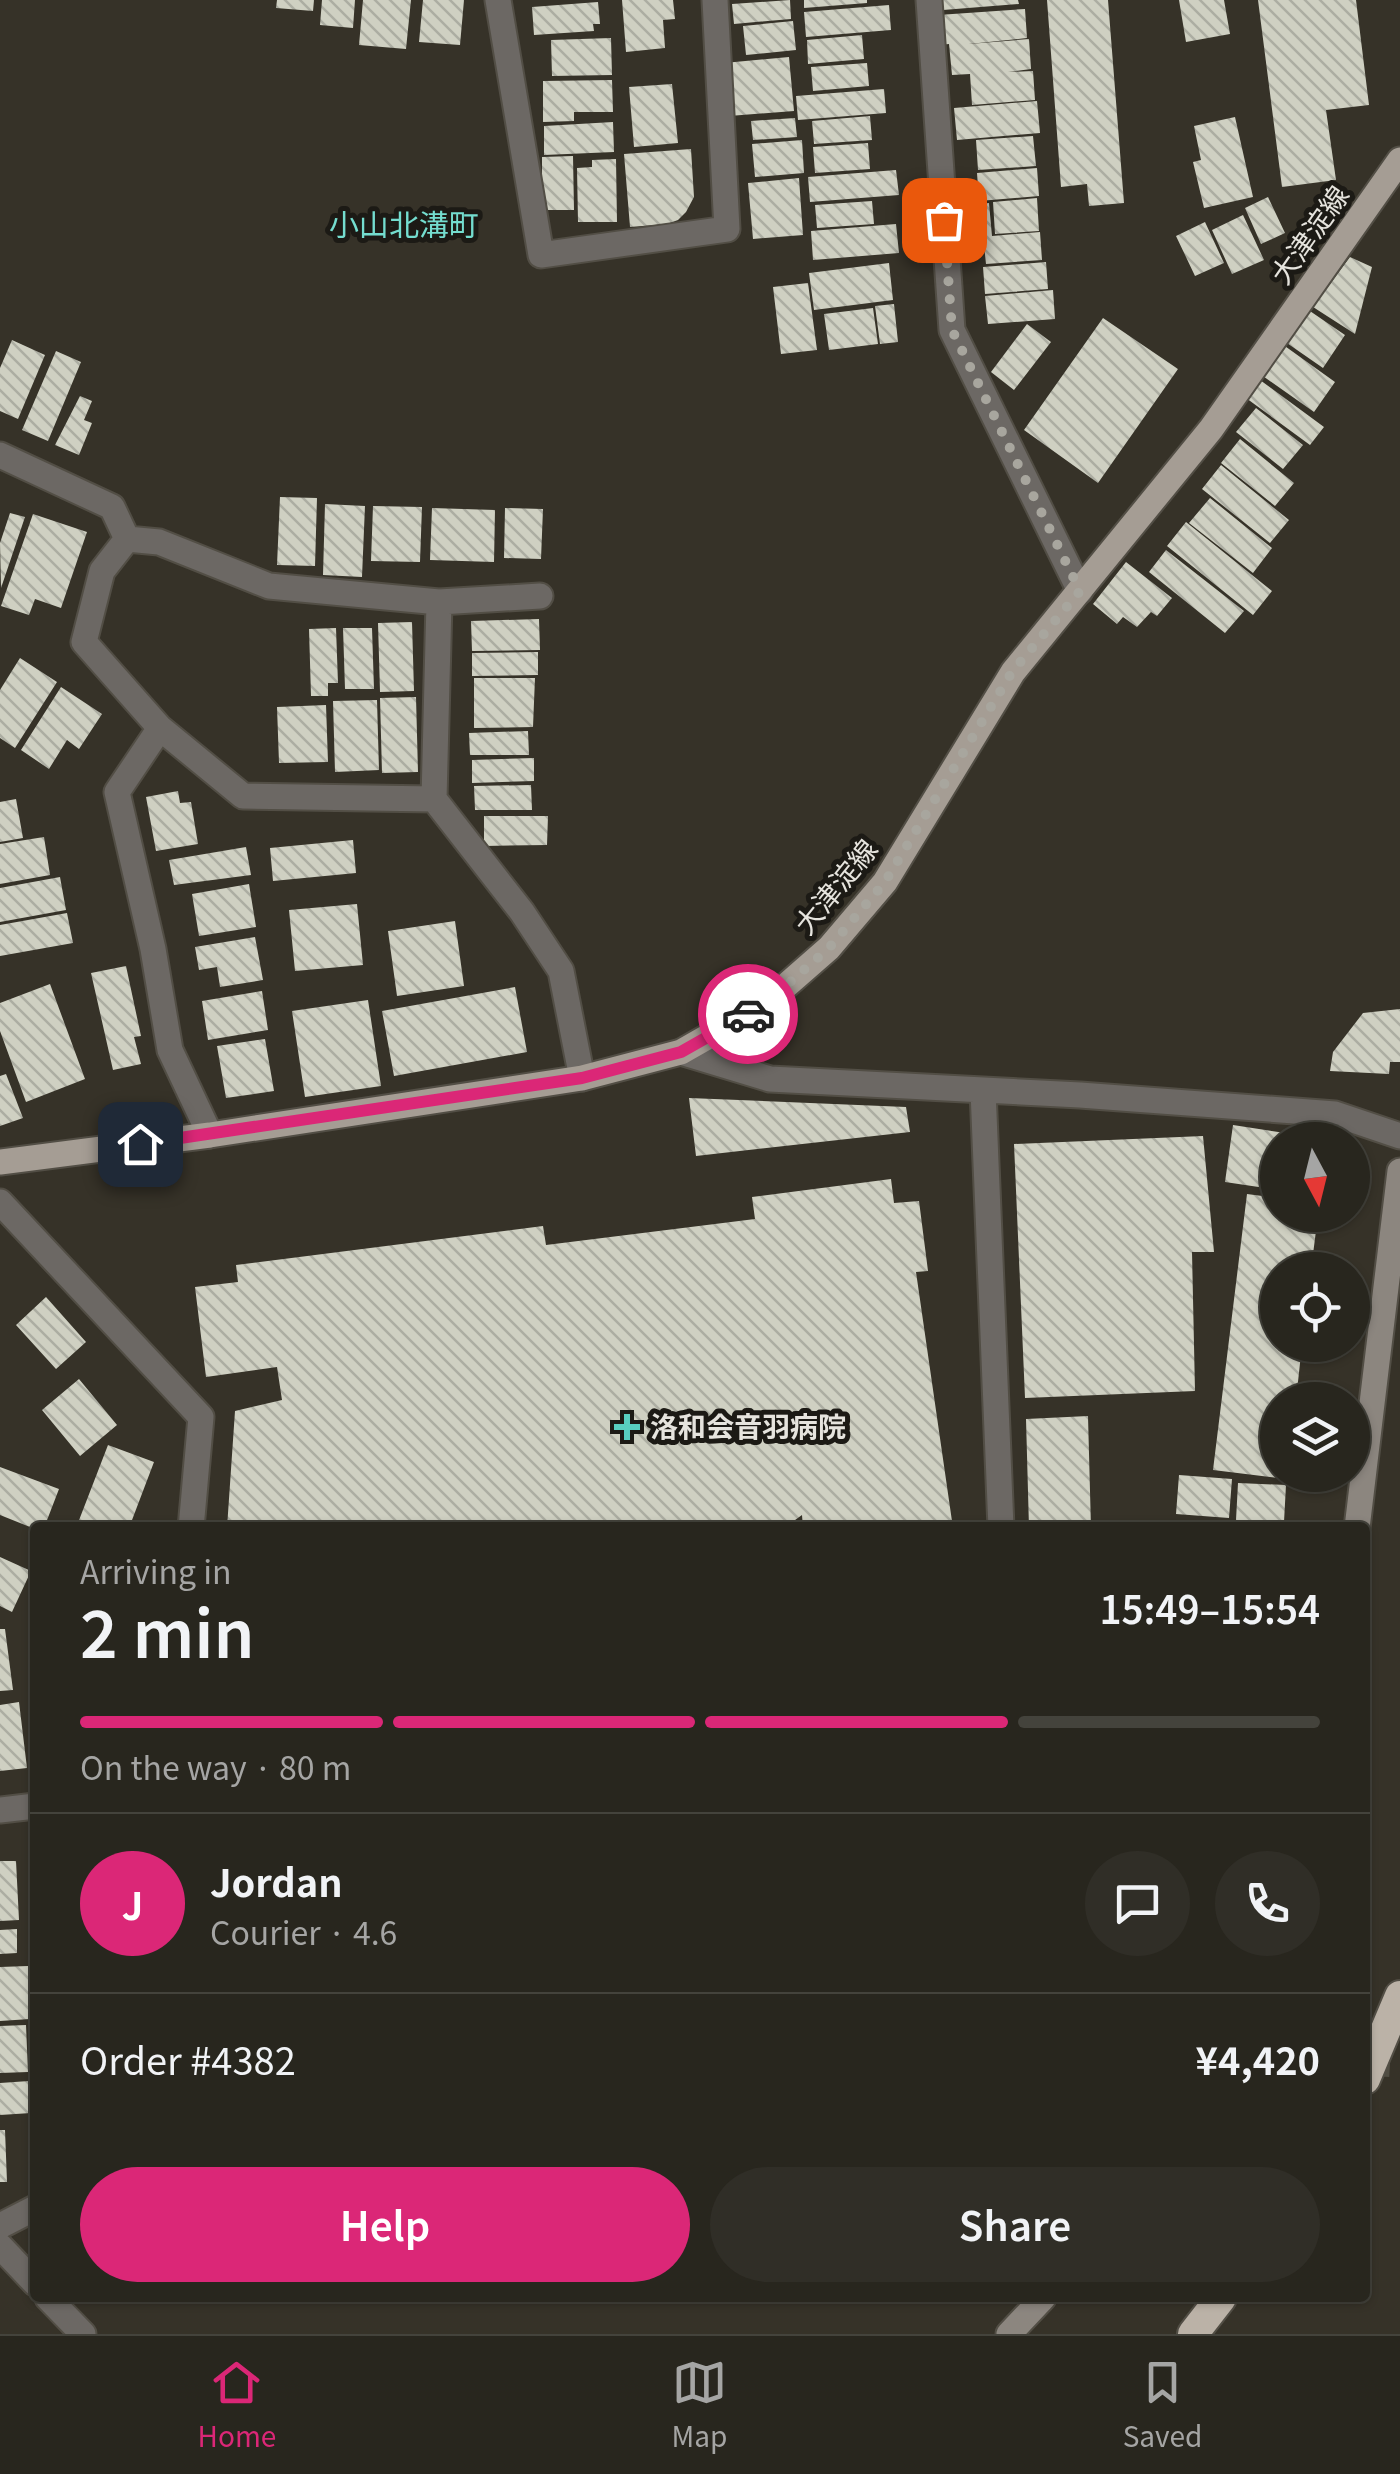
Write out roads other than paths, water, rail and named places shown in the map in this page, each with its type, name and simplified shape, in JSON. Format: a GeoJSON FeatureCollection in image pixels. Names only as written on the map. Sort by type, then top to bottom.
{"type":"FeatureCollection","features":[{"type":"Feature","properties":{"kind":"highway"},"geometry":{"type":"LineString","coordinates":[[1370,2067],[1400,1996]]}},
{"type":"Feature","properties":{"kind":"highway"},"geometry":{"type":"LineString","coordinates":[[1193,2334],[1219,2302]]}},
{"type":"Feature","properties":{"kind":"main road","name":"大津淀線"},"geometry":{"type":"LineString","coordinates":[[0,1162],[210,1135],[582,1078],[681,1052],[765,1004],[829,948],[885,882],[1012,672],[1210,429],[1398,166]]}},
{"type":"Feature","properties":{"kind":"street"},"geometry":{"type":"LineString","coordinates":[[498,0],[540,255],[727,230],[715,0]]}},
{"type":"Feature","properties":{"kind":"street"},"geometry":{"type":"LineString","coordinates":[[929,0],[952,330],[1080,591]]}},
{"type":"Feature","properties":{"kind":"street"},"geometry":{"type":"LineString","coordinates":[[0,455],[112,508],[127,539]]}},
{"type":"Feature","properties":{"kind":"street"},"geometry":{"type":"LineString","coordinates":[[127,539],[159,542],[269,586],[439,602],[540,596]]}},
{"type":"Feature","properties":{"kind":"street"},"geometry":{"type":"LineString","coordinates":[[127,539],[102,572],[84,642],[160,728],[243,796],[434,799]]}},
{"type":"Feature","properties":{"kind":"street"},"geometry":{"type":"LineString","coordinates":[[439,602],[434,799],[522,912],[561,971],[582,1078]]}},
{"type":"Feature","properties":{"kind":"street"},"geometry":{"type":"LineString","coordinates":[[160,728],[116,792],[153,949],[170,1050],[210,1135]]}},
{"type":"Feature","properties":{"kind":"street"},"geometry":{"type":"LineString","coordinates":[[681,1052],[770,1080],[1334,1114],[1400,1136]]}},
{"type":"Feature","properties":{"kind":"street"},"geometry":{"type":"LineString","coordinates":[[983,1090],[1001,1522]]}},
{"type":"Feature","properties":{"kind":"street"},"geometry":{"type":"LineString","coordinates":[[1357,1522],[1400,1171]]}},
{"type":"Feature","properties":{"kind":"street"},"geometry":{"type":"LineString","coordinates":[[0,1202],[202,1417],[193,1522]]}},
{"type":"Feature","properties":{"kind":"street"},"geometry":{"type":"LineString","coordinates":[[0,1810],[30,1807]]}},
{"type":"Feature","properties":{"kind":"street"},"geometry":{"type":"LineString","coordinates":[[0,2226],[30,2211]]}},
{"type":"Feature","properties":{"kind":"street"},"geometry":{"type":"LineString","coordinates":[[0,2246],[30,2278]]}},
{"type":"Feature","properties":{"kind":"street"},"geometry":{"type":"LineString","coordinates":[[52,2302],[83,2334]]}},
{"type":"Feature","properties":{"kind":"street"},"geometry":{"type":"LineString","coordinates":[[1009,2334],[1039,2302]]}},
{"type":"Feature","properties":{"kind":"tunnel"},"geometry":{"type":"LineString","coordinates":[[1370,2063],[1400,2065]]}},
{"type":"Feature","properties":{"kind":"place","name":"洛和会音羽病院"},"geometry":{"type":"Point","coordinates":[627,1427]}},
{"type":"Feature","properties":{"kind":"district","name":"小山北溝町"},"geometry":{"type":"Point","coordinates":[404,226]}}]}
